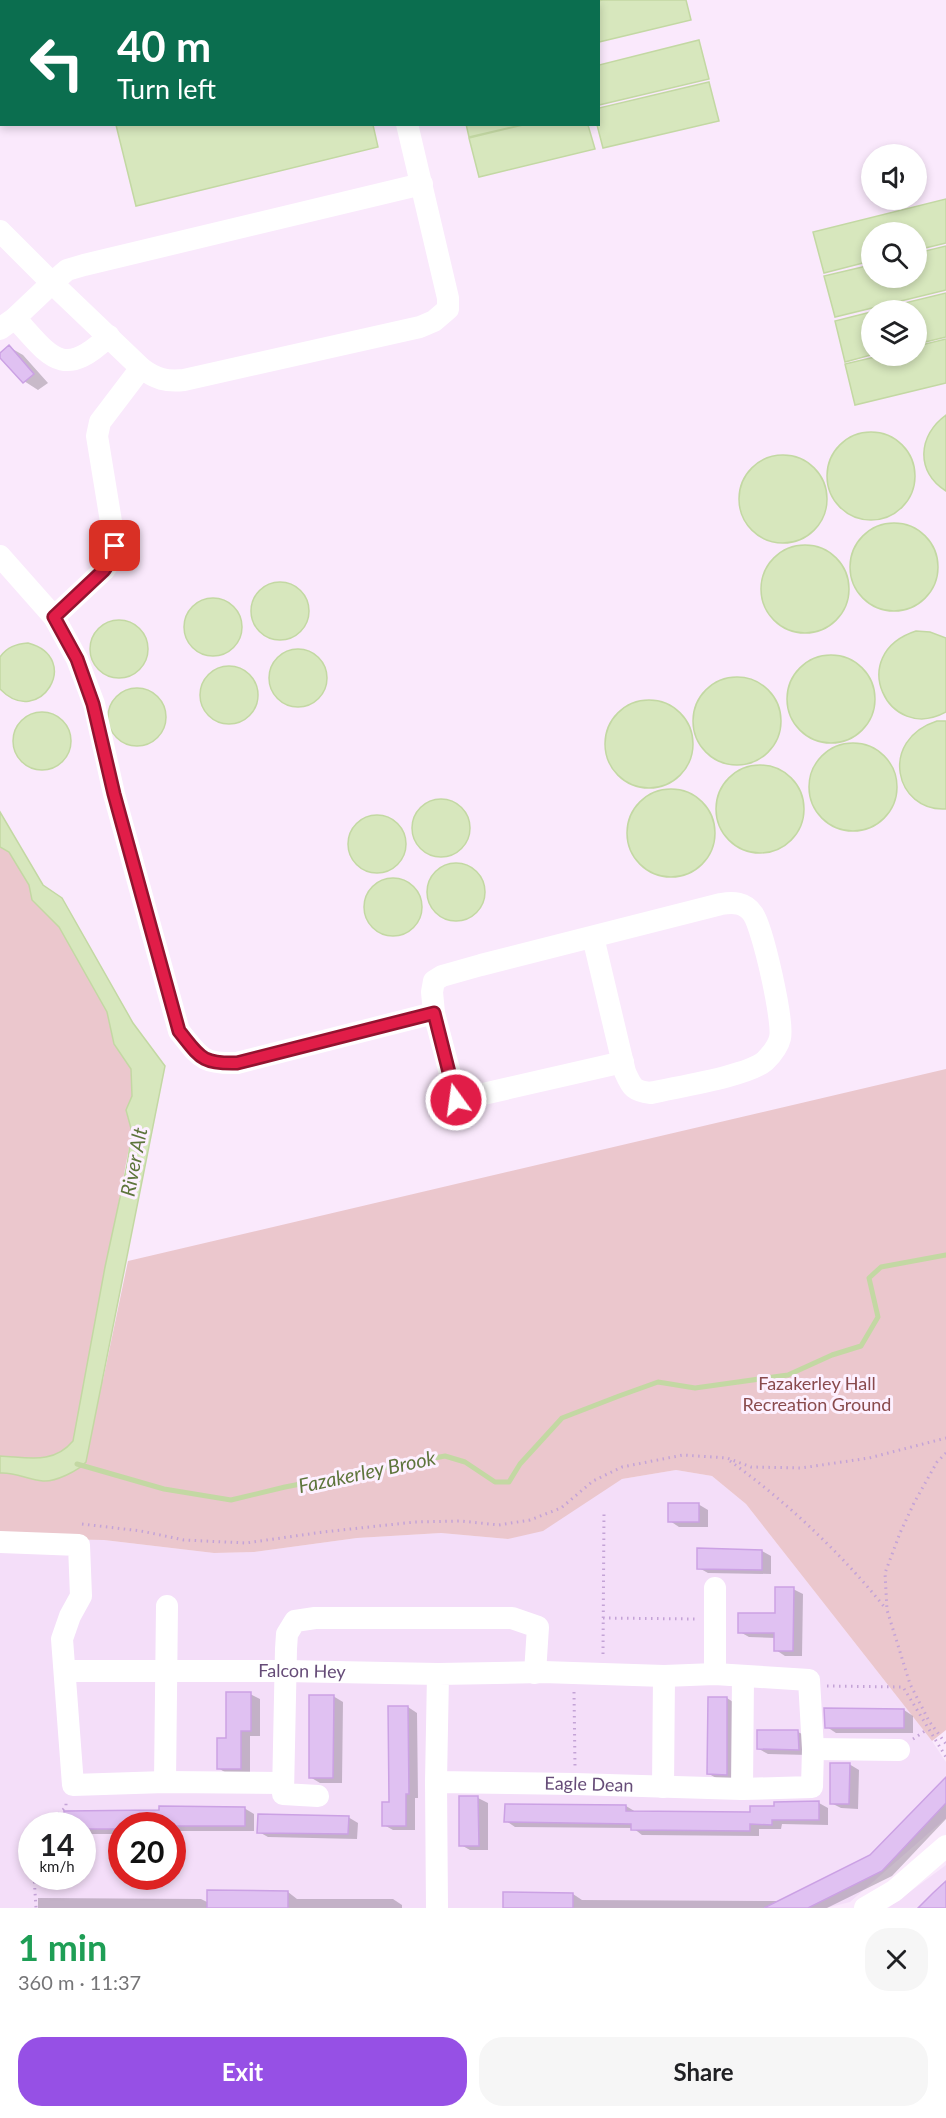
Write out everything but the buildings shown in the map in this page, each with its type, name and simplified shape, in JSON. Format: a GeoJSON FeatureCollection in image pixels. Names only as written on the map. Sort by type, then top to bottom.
{"type":"FeatureCollection","features":[{"type":"Feature","properties":{"kind":"street"},"geometry":{"type":"LineString","coordinates":[[0,231],[141,368],[154,378],[169,382],[420,327],[434,321],[448,309],[448,298],[408,126]]}},
{"type":"Feature","properties":{"kind":"street"},"geometry":{"type":"LineString","coordinates":[[109,336],[93,352],[76,360],[63,361],[50,355],[7,323],[67,270],[422,184]]}},
{"type":"Feature","properties":{"kind":"street"},"geometry":{"type":"LineString","coordinates":[[54,617],[104,570],[111,560],[115,546],[97,436],[100,422],[141,368]]}},
{"type":"Feature","properties":{"kind":"street"},"geometry":{"type":"LineString","coordinates":[[0,556],[54,617],[77,659],[93,704],[114,794],[179,1031],[200,1057],[215,1064],[237,1063],[434,1013]]}},
{"type":"Feature","properties":{"kind":"street"},"geometry":{"type":"LineString","coordinates":[[592,937],[631,1086],[641,1092],[651,1093],[747,1071],[763,1062],[774,1051],[780,1039],[781,1023],[761,934],[753,913],[733,902],[592,937],[442,976],[434,981],[432,992],[434,1013],[456,1100],[623,1062]]}},
{"type":"Feature","properties":{"kind":"street"},"geometry":{"type":"LineString","coordinates":[[0,1542],[79,1545],[81,1596],[70,1616],[62,1639],[74,1785],[165,1782],[283,1783]]}},
{"type":"Feature","properties":{"kind":"street"},"geometry":{"type":"LineString","coordinates":[[715,1588],[715,1674]]}},
{"type":"Feature","properties":{"kind":"street"},"geometry":{"type":"LineString","coordinates":[[165,1782],[166,1606]]}},
{"type":"Feature","properties":{"kind":"street"},"geometry":{"type":"LineString","coordinates":[[318,1796],[283,1794],[287,1634],[295,1621],[315,1618],[512,1618],[537,1627],[535,1672]]}},
{"type":"Feature","properties":{"kind":"street","name":"Falcon Hey"},"geometry":{"type":"LineString","coordinates":[[66,1671],[438,1674],[535,1672],[664,1676],[715,1674],[810,1683]]}},
{"type":"Feature","properties":{"kind":"street"},"geometry":{"type":"LineString","coordinates":[[438,1674],[436,1782],[438,1908]]}},
{"type":"Feature","properties":{"kind":"street"},"geometry":{"type":"LineString","coordinates":[[663,1787],[664,1676]]}},
{"type":"Feature","properties":{"kind":"street"},"geometry":{"type":"LineString","coordinates":[[742,1789],[743,1677]]}},
{"type":"Feature","properties":{"kind":"street","name":"Eagle Dean"},"geometry":{"type":"LineString","coordinates":[[436,1782],[742,1789],[812,1787],[810,1683]]}},
{"type":"Feature","properties":{"kind":"street"},"geometry":{"type":"LineString","coordinates":[[813,1749],[899,1750]]}},
{"type":"Feature","properties":{"kind":"street"},"geometry":{"type":"LineString","coordinates":[[865,1908],[894,1891],[946,1846]]}},
{"type":"Feature","properties":{"kind":"path"},"geometry":{"type":"LineString","coordinates":[[76,1524],[141,1530],[184,1540],[246,1543],[415,1522],[461,1521],[499,1525],[530,1520],[561,1508],[593,1481],[622,1467],[683,1455],[727,1458],[751,1467],[801,1468],[869,1458],[946,1438]]}},
{"type":"Feature","properties":{"kind":"path"},"geometry":{"type":"LineString","coordinates":[[946,1453],[937,1462],[925,1483],[900,1533],[885,1573],[887,1610],[910,1684],[929,1721],[946,1744]]}},
{"type":"Feature","properties":{"kind":"path"},"geometry":{"type":"LineString","coordinates":[[727,1458],[760,1482],[858,1574],[887,1610]]}},
{"type":"Feature","properties":{"kind":"path"},"geometry":{"type":"LineString","coordinates":[[603,1674],[604,1512]]}},
{"type":"Feature","properties":{"kind":"path"},"geometry":{"type":"LineString","coordinates":[[603,1618],[715,1619]]}},
{"type":"Feature","properties":{"kind":"path"},"geometry":{"type":"LineString","coordinates":[[574,1673],[575,1784]]}},
{"type":"Feature","properties":{"kind":"path"},"geometry":{"type":"LineString","coordinates":[[810,1683],[903,1688],[946,1757]]}},
{"type":"Feature","properties":{"kind":"path"},"geometry":{"type":"LineString","coordinates":[[60,1812],[66,1807],[68,1792],[74,1785]]}},
{"type":"Feature","properties":{"kind":"path"},"geometry":{"type":"LineString","coordinates":[[35,1890],[36,1908]]}},
{"type":"Feature","properties":{"kind":"shaded area"},"geometry":{"type":"Polygon","coordinates":[[[676,1470],[712,1476],[746,1504],[932,1741],[946,1762],[946,1818],[850,1902],[826,1908],[0,1908],[0,1538],[104,1540],[214,1553],[254,1552],[357,1538],[441,1533],[508,1539],[622,1479],[676,1470]]]}},
{"type":"Feature","properties":{"kind":"shaded area"},"geometry":{"type":"Polygon","coordinates":[[[946,1865],[946,1908],[888,1908],[942,1868],[946,1865]]]}},
{"type":"Feature","properties":{"kind":"green space","name":"Fazakerley Hall Recreation Ground"},"geometry":{"type":"Polygon","coordinates":[[[0,847],[9,852],[29,885],[32,900],[59,927],[107,1012],[114,1044],[131,1069],[132,1096],[126,1111],[132,1132],[85,1379],[103,1380],[128,1261],[946,1069],[946,1730],[932,1741],[746,1504],[712,1476],[676,1470],[622,1479],[543,1531],[508,1539],[441,1533],[357,1538],[254,1552],[214,1553],[104,1540],[0,1538],[0,847]]]}},
{"type":"Feature","properties":{"kind":"water"},"geometry":{"type":"Polygon","coordinates":[[[600,0],[686,0],[691,20],[600,42],[600,0]]]}},
{"type":"Feature","properties":{"kind":"water"},"geometry":{"type":"Polygon","coordinates":[[[699,40],[709,79],[600,105],[600,65],[699,40]]]}},
{"type":"Feature","properties":{"kind":"water"},"geometry":{"type":"Polygon","coordinates":[[[709,82],[719,121],[603,148],[597,126],[600,126],[600,108],[709,82]]]}},
{"type":"Feature","properties":{"kind":"water"},"geometry":{"type":"Polygon","coordinates":[[[116,126],[373,126],[378,147],[136,206],[116,126]]]}},
{"type":"Feature","properties":{"kind":"water"},"geometry":{"type":"Polygon","coordinates":[[[466,126],[517,126],[469,137],[466,126]]]}},
{"type":"Feature","properties":{"kind":"water"},"geometry":{"type":"Polygon","coordinates":[[[519,126],[588,126],[595,149],[479,177],[469,138],[519,126]]]}},
{"type":"Feature","properties":{"kind":"water"},"geometry":{"type":"Polygon","coordinates":[[[946,199],[946,243],[927,248],[927,222],[861,222],[861,264],[824,273],[813,232],[902,210],[927,210],[927,204],[946,199]]]}},
{"type":"Feature","properties":{"kind":"water"},"geometry":{"type":"Polygon","coordinates":[[[946,246],[946,290],[905,300],[861,300],[861,311],[835,317],[824,276],[861,267],[861,288],[927,288],[927,251],[946,246]]]}},
{"type":"Feature","properties":{"kind":"water"},"geometry":{"type":"Polygon","coordinates":[[[946,293],[946,337],[927,342],[927,300],[917,300],[946,293]]]}},
{"type":"Feature","properties":{"kind":"water"},"geometry":{"type":"Polygon","coordinates":[[[861,314],[861,358],[845,362],[835,321],[861,314]]]}},
{"type":"Feature","properties":{"kind":"water"},"geometry":{"type":"Polygon","coordinates":[[[946,339],[946,383],[855,405],[845,364],[861,360],[861,366],[927,366],[927,344],[946,339]]]}},
{"type":"Feature","properties":{"kind":"water"},"geometry":{"type":"Polygon","coordinates":[[[946,415],[946,491],[929,474],[924,453],[930,433],[946,415]]]}},
{"type":"Feature","properties":{"kind":"water"},"geometry":{"type":"Polygon","coordinates":[[[871,432],[888,436],[902,445],[911,459],[915,476],[911,493],[902,507],[888,516],[871,520],[854,516],[840,507],[831,493],[827,476],[831,459],[840,445],[854,436],[871,432]]]}},
{"type":"Feature","properties":{"kind":"water"},"geometry":{"type":"Polygon","coordinates":[[[783,455],[800,459],[814,468],[823,482],[827,499],[823,516],[814,530],[800,539],[783,543],[766,539],[752,530],[743,516],[739,499],[743,482],[752,468],[766,459],[783,455]]]}},
{"type":"Feature","properties":{"kind":"water"},"geometry":{"type":"Polygon","coordinates":[[[894,523],[911,526],[925,536],[935,550],[938,567],[935,584],[925,598],[911,608],[894,611],[877,608],[863,598],[853,584],[850,567],[853,550],[863,536],[877,526],[894,523]]]}},
{"type":"Feature","properties":{"kind":"water"},"geometry":{"type":"Polygon","coordinates":[[[805,545],[822,549],[836,558],[845,572],[849,589],[845,606],[836,620],[822,629],[805,633],[788,629],[774,620],[765,606],[761,589],[765,572],[774,558],[788,549],[805,545]]]}},
{"type":"Feature","properties":{"kind":"water"},"geometry":{"type":"Polygon","coordinates":[[[274,582],[286,582],[301,590],[309,605],[309,617],[301,632],[286,640],[274,640],[259,632],[251,617],[251,605],[259,590],[274,582]]]}},
{"type":"Feature","properties":{"kind":"water"},"geometry":{"type":"Polygon","coordinates":[[[207,598],[219,598],[234,606],[242,621],[242,633],[234,648],[219,656],[207,656],[192,648],[184,633],[184,621],[192,606],[207,598]]]}},
{"type":"Feature","properties":{"kind":"water"},"geometry":{"type":"Polygon","coordinates":[[[113,620],[125,620],[140,628],[148,643],[148,655],[140,670],[125,678],[113,678],[98,670],[90,655],[90,643],[98,628],[113,620]]]}},
{"type":"Feature","properties":{"kind":"water"},"geometry":{"type":"Polygon","coordinates":[[[916,631],[930,632],[946,638],[946,712],[925,719],[907,716],[892,706],[883,692],[879,675],[883,658],[895,642],[916,631]]]}},
{"type":"Feature","properties":{"kind":"water"},"geometry":{"type":"Polygon","coordinates":[[[28,643],[44,651],[53,662],[54,675],[50,687],[41,696],[29,701],[15,699],[0,689],[0,657],[12,647],[28,643]]]}},
{"type":"Feature","properties":{"kind":"water"},"geometry":{"type":"Polygon","coordinates":[[[292,649],[304,649],[319,657],[327,672],[327,684],[319,699],[304,707],[292,707],[277,699],[269,684],[269,672],[277,657],[292,649]]]}},
{"type":"Feature","properties":{"kind":"water"},"geometry":{"type":"Polygon","coordinates":[[[831,655],[848,659],[862,668],[871,682],[875,699],[871,716],[862,730],[848,739],[831,743],[814,739],[800,730],[791,716],[787,699],[791,682],[800,668],[814,659],[831,655]]]}},
{"type":"Feature","properties":{"kind":"water"},"geometry":{"type":"Polygon","coordinates":[[[223,666],[235,666],[250,674],[258,689],[258,701],[250,716],[235,724],[223,724],[208,716],[200,701],[200,689],[208,674],[223,666]]]}},
{"type":"Feature","properties":{"kind":"water"},"geometry":{"type":"Polygon","coordinates":[[[737,677],[754,681],[768,690],[777,704],[781,721],[777,738],[768,752],[754,761],[737,765],[720,761],[706,752],[697,738],[693,721],[697,704],[706,690],[720,681],[737,677]]]}},
{"type":"Feature","properties":{"kind":"water"},"geometry":{"type":"Polygon","coordinates":[[[131,688],[143,688],[158,696],[166,711],[166,723],[158,738],[143,746],[131,746],[116,738],[108,723],[108,711],[116,696],[131,688]]]}},
{"type":"Feature","properties":{"kind":"water"},"geometry":{"type":"Polygon","coordinates":[[[649,700],[666,704],[680,713],[689,727],[693,744],[689,761],[680,775],[666,784],[649,788],[632,784],[618,775],[609,761],[605,744],[609,727],[618,713],[632,704],[649,700]]]}},
{"type":"Feature","properties":{"kind":"water"},"geometry":{"type":"Polygon","coordinates":[[[36,712],[48,712],[63,720],[71,735],[71,747],[63,762],[48,770],[36,770],[21,762],[13,747],[13,735],[21,720],[36,712]]]}},
{"type":"Feature","properties":{"kind":"water"},"geometry":{"type":"Polygon","coordinates":[[[937,721],[946,721],[946,809],[929,807],[915,799],[905,787],[900,773],[900,758],[906,743],[918,730],[937,721]]]}},
{"type":"Feature","properties":{"kind":"water"},"geometry":{"type":"Polygon","coordinates":[[[853,743],[870,747],[884,756],[893,770],[897,787],[893,804],[884,818],[870,827],[853,831],[836,827],[822,818],[813,804],[809,787],[813,770],[822,756],[836,747],[853,743]]]}},
{"type":"Feature","properties":{"kind":"water"},"geometry":{"type":"Polygon","coordinates":[[[760,765],[777,769],[791,778],[800,792],[804,809],[800,826],[791,840],[777,849],[760,853],[743,849],[729,840],[720,826],[716,809],[720,792],[729,778],[743,769],[760,765]]]}},
{"type":"Feature","properties":{"kind":"water"},"geometry":{"type":"Polygon","coordinates":[[[671,789],[688,793],[702,802],[711,816],[715,833],[711,850],[702,864],[688,873],[671,877],[654,873],[640,864],[631,850],[627,833],[631,816],[640,802],[654,793],[671,789]]]}},
{"type":"Feature","properties":{"kind":"water"},"geometry":{"type":"Polygon","coordinates":[[[435,799],[447,799],[462,807],[470,822],[470,834],[462,849],[447,857],[435,857],[420,849],[412,834],[412,822],[420,807],[435,799]]]}},
{"type":"Feature","properties":{"kind":"water","name":"River Alt"},"geometry":{"type":"Polygon","coordinates":[[[0,812],[43,885],[62,898],[133,1023],[165,1066],[86,1462],[66,1475],[48,1481],[0,1473],[0,1456],[48,1457],[65,1449],[73,1441],[105,1267],[127,1165],[132,1132],[126,1110],[132,1096],[131,1069],[114,1044],[107,1012],[59,927],[32,900],[29,885],[9,852],[0,847],[0,812]]]}},
{"type":"Feature","properties":{"kind":"water"},"geometry":{"type":"Polygon","coordinates":[[[371,815],[383,815],[398,823],[406,838],[406,850],[398,865],[383,873],[371,873],[356,865],[348,850],[348,838],[356,823],[371,815]]]}},
{"type":"Feature","properties":{"kind":"water"},"geometry":{"type":"Polygon","coordinates":[[[450,863],[462,863],[477,871],[485,886],[485,898],[477,913],[462,921],[450,921],[435,913],[427,898],[427,886],[435,871],[450,863]]]}},
{"type":"Feature","properties":{"kind":"water"},"geometry":{"type":"Polygon","coordinates":[[[387,878],[399,878],[414,886],[422,901],[422,913],[414,928],[399,936],[387,936],[372,928],[364,913],[364,901],[372,886],[387,878]]]}},
{"type":"Feature","properties":{"kind":"waterway","name":"Fazakerley Brook"},"geometry":{"type":"LineString","coordinates":[[77,1464],[164,1489],[231,1500],[285,1487],[445,1456],[465,1462],[495,1482],[509,1482],[520,1464],[562,1418],[658,1382],[695,1388],[788,1375],[832,1355],[861,1346],[878,1317],[869,1278],[881,1267],[946,1255]]}},
{"type":"Feature","properties":{"kind":"route"},"geometry":{"type":"LineString","coordinates":[[115,546],[111,560],[104,570],[54,617],[77,659],[93,704],[114,794],[179,1031],[200,1057],[215,1064],[237,1063],[434,1013],[456,1100]]}}]}
